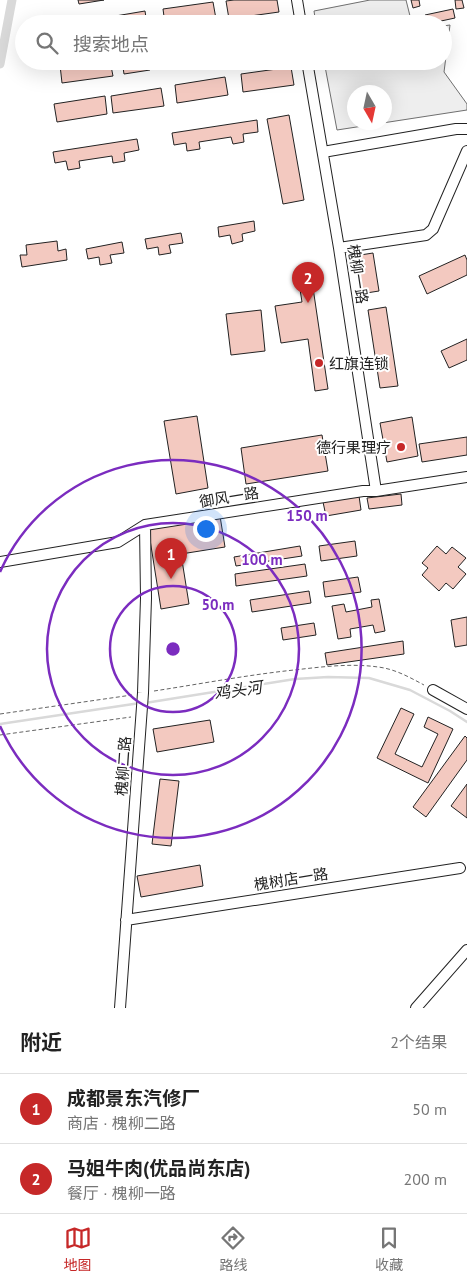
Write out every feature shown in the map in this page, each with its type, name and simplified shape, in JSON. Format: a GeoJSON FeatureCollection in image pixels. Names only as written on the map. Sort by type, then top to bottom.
{"type":"FeatureCollection","features":[{"type":"Feature","properties":{"kind":"street"},"geometry":{"type":"LineString","coordinates":[[297,0],[300,15]]}},
{"type":"Feature","properties":{"kind":"street","name":"槐柳一路"},"geometry":{"type":"LineString","coordinates":[[309,70],[339,248],[376,491]]}},
{"type":"Feature","properties":{"kind":"street"},"geometry":{"type":"LineString","coordinates":[[323,152],[462,129],[467,122]]}},
{"type":"Feature","properties":{"kind":"street"},"geometry":{"type":"LineString","coordinates":[[339,248],[426,234],[433,229],[467,151]]}},
{"type":"Feature","properties":{"kind":"street","name":"御风一路"},"geometry":{"type":"LineString","coordinates":[[0,562],[118,542],[145,525],[467,477]]}},
{"type":"Feature","properties":{"kind":"street","name":"槐柳二路"},"geometry":{"type":"LineString","coordinates":[[120,1008],[143,693],[146,598],[145,525]]}},
{"type":"Feature","properties":{"kind":"street"},"geometry":{"type":"LineString","coordinates":[[434,690],[467,709]]}},
{"type":"Feature","properties":{"kind":"street","name":"槐树店一路"},"geometry":{"type":"LineString","coordinates":[[126,920],[460,868]]}},
{"type":"Feature","properties":{"kind":"street"},"geometry":{"type":"LineString","coordinates":[[416,1008],[467,950]]}},
{"type":"Feature","properties":{"kind":"path"},"geometry":{"type":"LineString","coordinates":[[0,714],[269,673],[349,665],[378,667],[399,672],[434,690]]}},
{"type":"Feature","properties":{"kind":"path"},"geometry":{"type":"LineString","coordinates":[[0,735],[141,716]]}},
{"type":"Feature","properties":{"kind":"shaded area"},"geometry":{"type":"Polygon","coordinates":[[[370,0],[406,0],[410,15],[315,15],[314,11],[370,0]]]}},
{"type":"Feature","properties":{"kind":"shaded area"},"geometry":{"type":"Polygon","coordinates":[[[326,70],[444,70],[467,104],[467,110],[392,122],[392,85],[347,85],[347,128],[337,130],[326,70]]]}},
{"type":"Feature","properties":{"kind":"building"},"geometry":{"type":"Polygon","coordinates":[[[78,0],[104,0],[79,4],[78,0]]]}},
{"type":"Feature","properties":{"kind":"building"},"geometry":{"type":"Polygon","coordinates":[[[277,0],[279,12],[258,15],[228,15],[226,1],[277,0]]]}},
{"type":"Feature","properties":{"kind":"building"},"geometry":{"type":"Polygon","coordinates":[[[411,0],[419,0],[420,6],[413,8],[411,0]]]}},
{"type":"Feature","properties":{"kind":"building"},"geometry":{"type":"Polygon","coordinates":[[[455,0],[462,0],[464,8],[456,9],[455,0]]]}},
{"type":"Feature","properties":{"kind":"building"},"geometry":{"type":"Polygon","coordinates":[[[213,2],[215,15],[164,15],[163,9],[213,2]]]}},
{"type":"Feature","properties":{"kind":"building"},"geometry":{"type":"Polygon","coordinates":[[[453,9],[455,18],[452,19],[452,15],[425,15],[453,9]]]}},
{"type":"Feature","properties":{"kind":"building"},"geometry":{"type":"Polygon","coordinates":[[[145,11],[146,15],[121,15],[145,11]]]}},
{"type":"Feature","properties":{"kind":"building"},"geometry":{"type":"Polygon","coordinates":[[[61,70],[112,70],[113,76],[62,83],[61,70]]]}},
{"type":"Feature","properties":{"kind":"building"},"geometry":{"type":"Polygon","coordinates":[[[123,70],[150,70],[124,74],[123,70]]]}},
{"type":"Feature","properties":{"kind":"building"},"geometry":{"type":"Polygon","coordinates":[[[270,70],[292,70],[294,85],[243,92],[241,74],[270,70]]]}},
{"type":"Feature","properties":{"kind":"building"},"geometry":{"type":"Polygon","coordinates":[[[225,77],[228,95],[177,103],[175,85],[225,77]]]}},
{"type":"Feature","properties":{"kind":"building"},"geometry":{"type":"Polygon","coordinates":[[[161,88],[164,106],[113,113],[111,96],[161,88]]]}},
{"type":"Feature","properties":{"kind":"building"},"geometry":{"type":"Polygon","coordinates":[[[105,96],[107,114],[57,122],[54,104],[105,96]]]}},
{"type":"Feature","properties":{"kind":"building"},"geometry":{"type":"Polygon","coordinates":[[[289,115],[304,200],[283,204],[267,119],[289,115]]]}},
{"type":"Feature","properties":{"kind":"building"},"geometry":{"type":"Polygon","coordinates":[[[257,120],[258,132],[243,134],[244,142],[233,144],[231,137],[199,142],[200,149],[187,151],[186,143],[174,145],[172,133],[257,120]]]}},
{"type":"Feature","properties":{"kind":"building"},"geometry":{"type":"Polygon","coordinates":[[[137,139],[139,150],[124,153],[125,161],[113,163],[112,156],[79,161],[80,168],[68,170],[66,161],[55,163],[53,152],[137,139]]]}},
{"type":"Feature","properties":{"kind":"building"},"geometry":{"type":"Polygon","coordinates":[[[254,221],[255,231],[242,234],[243,241],[232,244],[230,235],[219,237],[218,227],[254,221]]]}},
{"type":"Feature","properties":{"kind":"building"},"geometry":{"type":"Polygon","coordinates":[[[181,233],[183,243],[169,245],[171,253],[159,255],[158,247],[147,249],[145,239],[181,233]]]}},
{"type":"Feature","properties":{"kind":"building"},"geometry":{"type":"Polygon","coordinates":[[[57,241],[58,251],[66,249],[67,260],[22,267],[20,255],[27,255],[26,245],[57,241]]]}},
{"type":"Feature","properties":{"kind":"building"},"geometry":{"type":"Polygon","coordinates":[[[122,242],[124,253],[110,255],[112,263],[100,265],[99,257],[88,259],[86,249],[122,242]]]}},
{"type":"Feature","properties":{"kind":"building"},"geometry":{"type":"Polygon","coordinates":[[[373,253],[379,291],[360,294],[354,256],[373,253]]]}},
{"type":"Feature","properties":{"kind":"building"},"geometry":{"type":"Polygon","coordinates":[[[465,255],[467,275],[427,294],[419,276],[465,255]]]}},
{"type":"Feature","properties":{"kind":"building"},"geometry":{"type":"Polygon","coordinates":[[[312,281],[328,389],[315,391],[308,339],[281,343],[275,306],[302,302],[299,283],[312,281]]]}},
{"type":"Feature","properties":{"kind":"building"},"geometry":{"type":"Polygon","coordinates":[[[386,307],[398,386],[380,388],[368,310],[386,307]]]}},
{"type":"Feature","properties":{"kind":"building"},"geometry":{"type":"Polygon","coordinates":[[[261,310],[265,351],[231,355],[226,314],[261,310]]]}},
{"type":"Feature","properties":{"kind":"building"},"geometry":{"type":"Polygon","coordinates":[[[467,339],[467,360],[449,368],[441,351],[467,339]]]}},
{"type":"Feature","properties":{"kind":"building"},"geometry":{"type":"Polygon","coordinates":[[[197,416],[208,488],[176,494],[164,421],[197,416]]]}},
{"type":"Feature","properties":{"kind":"building"},"geometry":{"type":"Polygon","coordinates":[[[412,417],[418,456],[387,462],[380,423],[412,417]]]}},
{"type":"Feature","properties":{"kind":"building"},"geometry":{"type":"Polygon","coordinates":[[[322,435],[328,471],[246,484],[241,448],[322,435]]]}},
{"type":"Feature","properties":{"kind":"building"},"geometry":{"type":"Polygon","coordinates":[[[467,437],[467,455],[422,462],[419,444],[467,437]]]}},
{"type":"Feature","properties":{"kind":"building"},"geometry":{"type":"Polygon","coordinates":[[[401,494],[402,505],[369,509],[367,498],[401,494]]]}},
{"type":"Feature","properties":{"kind":"building"},"geometry":{"type":"Polygon","coordinates":[[[359,496],[361,510],[326,516],[323,502],[359,496]]]}},
{"type":"Feature","properties":{"kind":"building"},"geometry":{"type":"Polygon","coordinates":[[[220,516],[225,547],[181,554],[189,604],[161,609],[148,527],[220,516]]]}},
{"type":"Feature","properties":{"kind":"building"},"geometry":{"type":"Polygon","coordinates":[[[355,541],[357,556],[321,561],[319,546],[355,541]]]}},
{"type":"Feature","properties":{"kind":"building"},"geometry":{"type":"Polygon","coordinates":[[[300,546],[302,556],[236,566],[234,557],[300,546]]]}},
{"type":"Feature","properties":{"kind":"building"},"geometry":{"type":"Polygon","coordinates":[[[437,546],[446,554],[452,547],[466,558],[458,567],[466,574],[453,589],[446,583],[439,591],[422,575],[428,568],[422,563],[437,546]]]}},
{"type":"Feature","properties":{"kind":"building"},"geometry":{"type":"Polygon","coordinates":[[[305,564],[307,576],[236,586],[235,574],[305,564]]]}},
{"type":"Feature","properties":{"kind":"building"},"geometry":{"type":"Polygon","coordinates":[[[358,577],[361,592],[325,597],[323,582],[358,577]]]}},
{"type":"Feature","properties":{"kind":"building"},"geometry":{"type":"Polygon","coordinates":[[[309,591],[311,603],[252,612],[250,600],[309,591]]]}},
{"type":"Feature","properties":{"kind":"building"},"geometry":{"type":"Polygon","coordinates":[[[379,599],[385,631],[375,633],[373,625],[350,629],[351,637],[338,639],[332,606],[344,604],[346,612],[372,607],[371,600],[379,599]]]}},
{"type":"Feature","properties":{"kind":"building"},"geometry":{"type":"Polygon","coordinates":[[[467,617],[467,645],[455,647],[451,620],[467,617]]]}},
{"type":"Feature","properties":{"kind":"building"},"geometry":{"type":"Polygon","coordinates":[[[314,623],[316,635],[283,640],[281,628],[314,623]]]}},
{"type":"Feature","properties":{"kind":"building"},"geometry":{"type":"Polygon","coordinates":[[[403,641],[404,654],[327,665],[325,653],[403,641]]]}},
{"type":"Feature","properties":{"kind":"building"},"geometry":{"type":"Polygon","coordinates":[[[401,708],[414,714],[395,754],[422,767],[438,734],[424,727],[428,717],[453,729],[428,783],[377,758],[401,708]]]}},
{"type":"Feature","properties":{"kind":"building"},"geometry":{"type":"Polygon","coordinates":[[[210,720],[214,742],[157,752],[153,729],[210,720]]]}},
{"type":"Feature","properties":{"kind":"building"},"geometry":{"type":"Polygon","coordinates":[[[465,736],[467,738],[467,760],[426,817],[413,807],[465,736]]]}},
{"type":"Feature","properties":{"kind":"building"},"geometry":{"type":"Polygon","coordinates":[[[160,779],[179,781],[171,846],[152,844],[160,779]]]}},
{"type":"Feature","properties":{"kind":"building"},"geometry":{"type":"Polygon","coordinates":[[[467,784],[467,818],[451,806],[467,784]]]}},
{"type":"Feature","properties":{"kind":"building"},"geometry":{"type":"Polygon","coordinates":[[[200,865],[203,886],[141,897],[137,876],[200,865]]]}},
{"type":"Feature","properties":{"kind":"waterway"},"geometry":{"type":"LineString","coordinates":[[0,64],[12,0]]}},
{"type":"Feature","properties":{"kind":"waterway","name":"鸡头河"},"geometry":{"type":"LineString","coordinates":[[145,703],[295,679],[328,677],[369,678],[410,690],[467,722]]}},
{"type":"Feature","properties":{"kind":"waterway","name":"鸡头河"},"geometry":{"type":"LineString","coordinates":[[0,724],[140,703]]}},
{"type":"Feature","properties":{"kind":"place","name":"马姐牛肉(优品尚东店)"},"geometry":{"type":"Point","coordinates":[308,303]}},
{"type":"Feature","properties":{"kind":"place","name":"红旗连锁"},"geometry":{"type":"Point","coordinates":[319,363]}},
{"type":"Feature","properties":{"kind":"place","name":"德行果理疗"},"geometry":{"type":"Point","coordinates":[401,447]}},
{"type":"Feature","properties":{"kind":"place","name":"成都景东汽修厂"},"geometry":{"type":"Point","coordinates":[171,579]}}]}
